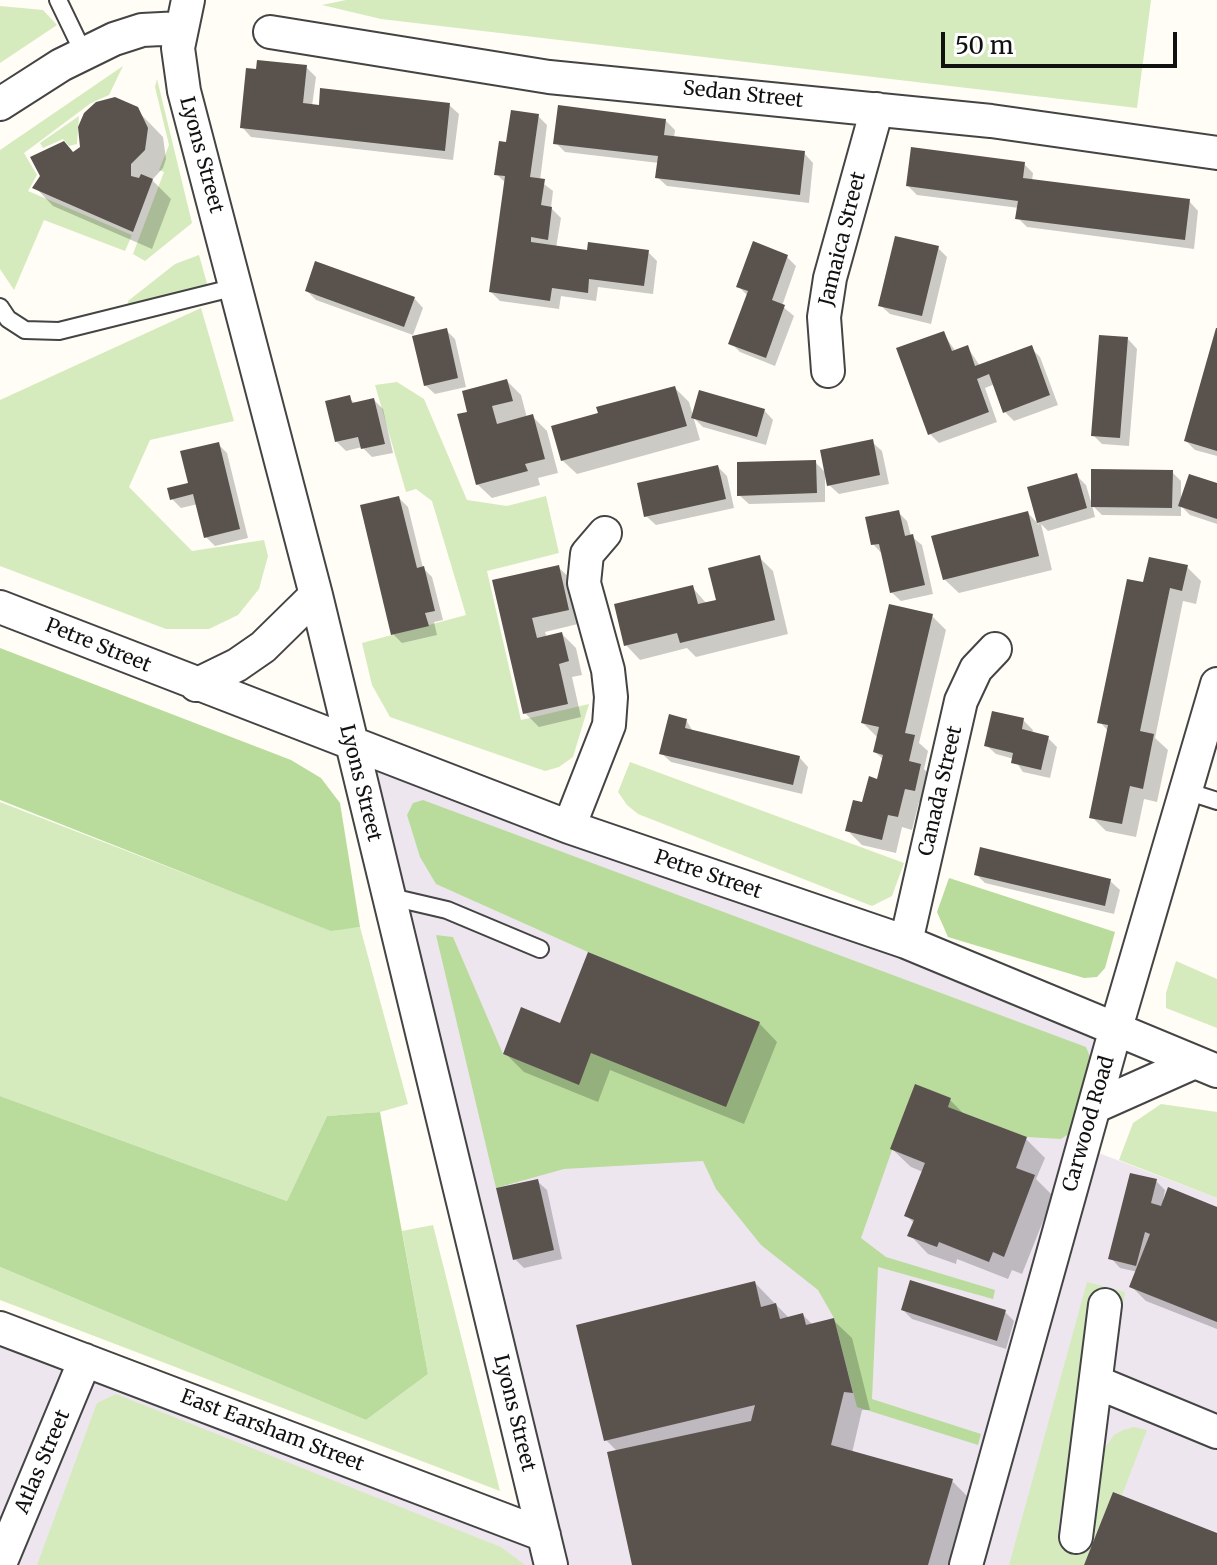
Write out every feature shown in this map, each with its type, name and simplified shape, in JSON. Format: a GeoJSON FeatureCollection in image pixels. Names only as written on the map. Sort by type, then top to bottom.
{"type":"FeatureCollection","features":[{"type":"Feature","properties":{"kind":"street"},"geometry":{"type":"LineString","coordinates":[[0,104],[84,54],[185,10]]}},
{"type":"Feature","properties":{"kind":"street","name":"Lyons Street"},"geometry":{"type":"LineString","coordinates":[[185,10],[178,48],[184,91],[316,595],[548,1550]]}},
{"type":"Feature","properties":{"kind":"street","name":"Sedan Street"},"geometry":{"type":"LineString","coordinates":[[270,32],[549,77],[991,121],[1217,153]]}},
{"type":"Feature","properties":{"kind":"street","name":"Jamaica Street"},"geometry":{"type":"LineString","coordinates":[[828,371],[824,317],[830,278],[877,109]]}},
{"type":"Feature","properties":{"kind":"street"},"geometry":{"type":"LineString","coordinates":[[569,827],[609,725],[611,697],[608,670],[584,583],[587,554],[605,533]]}},
{"type":"Feature","properties":{"kind":"street"},"geometry":{"type":"LineString","coordinates":[[196,685],[237,665],[263,647],[316,595]]}},
{"type":"Feature","properties":{"kind":"street","name":"Petre Street"},"geometry":{"type":"LineString","coordinates":[[0,607],[351,746],[569,827],[906,942],[1206,1066]]}},
{"type":"Feature","properties":{"kind":"street","name":"Canada Street"},"geometry":{"type":"LineString","coordinates":[[906,942],[961,701],[976,669],[995,649]]}},
{"type":"Feature","properties":{"kind":"street","name":"Carwood Road"},"geometry":{"type":"LineString","coordinates":[[966,1565],[1116,1028],[1217,684]]}},
{"type":"Feature","properties":{"kind":"street"},"geometry":{"type":"LineString","coordinates":[[1094,1107],[1206,1066]]}},
{"type":"Feature","properties":{"kind":"street"},"geometry":{"type":"LineString","coordinates":[[1076,1537],[1105,1305]]}},
{"type":"Feature","properties":{"kind":"street","name":"East Earsham Street"},"geometry":{"type":"LineString","coordinates":[[0,1328],[548,1550]]}},
{"type":"Feature","properties":{"kind":"street","name":"Atlas Street"},"geometry":{"type":"LineString","coordinates":[[0,1564],[85,1360]]}},
{"type":"Feature","properties":{"kind":"street"},"geometry":{"type":"LineString","coordinates":[[1096,1382],[1217,1432]]}},
{"type":"Feature","properties":{"kind":"lane"},"geometry":{"type":"LineString","coordinates":[[58,0],[84,54]]}},
{"type":"Feature","properties":{"kind":"lane"},"geometry":{"type":"LineString","coordinates":[[0,307],[8,319],[25,330],[59,331],[236,287]]}},
{"type":"Feature","properties":{"kind":"lane"},"geometry":{"type":"LineString","coordinates":[[1186,791],[1217,801]]}},
{"type":"Feature","properties":{"kind":"lane"},"geometry":{"type":"LineString","coordinates":[[387,896],[447,910],[540,949]]}},
{"type":"Feature","properties":{"kind":"shaded area"},"geometry":{"type":"Polygon","coordinates":[[[353,750],[1125,1030],[1083,1147],[1217,1198],[1217,1565],[0,1565],[0,1331],[531,1533],[353,750]]]}},
{"type":"Feature","properties":{"kind":"green space"},"geometry":{"type":"Polygon","coordinates":[[[346,0],[1151,0],[1137,108],[381,19],[322,5],[346,0]]]}},
{"type":"Feature","properties":{"kind":"green space"},"geometry":{"type":"Polygon","coordinates":[[[0,6],[43,10],[57,25],[0,63],[0,6]]]}},
{"type":"Feature","properties":{"kind":"green space"},"geometry":{"type":"Polygon","coordinates":[[[123,66],[109,95],[91,103],[24,153],[37,175],[28,191],[132,235],[125,251],[44,220],[14,290],[0,269],[0,150],[123,66]]]}},
{"type":"Feature","properties":{"kind":"green space"},"geometry":{"type":"Polygon","coordinates":[[[157,79],[192,223],[145,261],[133,254],[164,172],[159,170],[169,145],[155,87],[157,79]]]}},
{"type":"Feature","properties":{"kind":"green space"},"geometry":{"type":"Polygon","coordinates":[[[79,116],[77,144],[69,146],[63,139],[43,148],[40,143],[79,116]]]}},
{"type":"Feature","properties":{"kind":"green space"},"geometry":{"type":"Polygon","coordinates":[[[199,255],[208,287],[129,308],[128,301],[175,264],[199,255]]]}},
{"type":"Feature","properties":{"kind":"green space"},"geometry":{"type":"Polygon","coordinates":[[[201,308],[234,421],[150,440],[129,487],[192,551],[264,540],[268,556],[259,589],[238,615],[209,629],[166,629],[0,566],[0,400],[201,308]]]}},
{"type":"Feature","properties":{"kind":"green space"},"geometry":{"type":"Polygon","coordinates":[[[397,382],[424,399],[467,500],[507,506],[546,496],[559,553],[487,571],[521,720],[589,704],[573,757],[559,767],[545,771],[390,717],[372,685],[362,643],[466,615],[432,501],[416,489],[406,492],[375,385],[397,382]]]}},
{"type":"Feature","properties":{"kind":"green space"},"geometry":{"type":"Polygon","coordinates":[[[0,648],[291,760],[321,778],[340,803],[360,927],[331,931],[0,800],[0,648]]]}},
{"type":"Feature","properties":{"kind":"green space"},"geometry":{"type":"Polygon","coordinates":[[[630,762],[904,863],[892,896],[872,906],[638,814],[618,792],[630,762]]]}},
{"type":"Feature","properties":{"kind":"green space"},"geometry":{"type":"Polygon","coordinates":[[[423,800],[1086,1047],[1093,1064],[1076,1129],[1061,1139],[1027,1137],[948,1107],[951,1098],[915,1085],[861,1238],[886,1257],[995,1290],[993,1299],[878,1267],[872,1399],[981,1434],[978,1445],[857,1407],[834,1318],[818,1290],[761,1245],[716,1189],[703,1161],[564,1169],[496,1188],[436,935],[453,937],[503,1054],[578,1084],[591,1053],[759,1022],[588,952],[436,884],[420,857],[407,815],[413,803],[423,800]]]}},
{"type":"Feature","properties":{"kind":"green space"},"geometry":{"type":"Polygon","coordinates":[[[0,802],[331,930],[360,927],[408,1104],[380,1112],[327,1116],[287,1201],[0,1096],[0,802]]]}},
{"type":"Feature","properties":{"kind":"green space"},"geometry":{"type":"Polygon","coordinates":[[[949,878],[1115,932],[1105,968],[1097,977],[1084,978],[948,937],[937,912],[949,878]]]}},
{"type":"Feature","properties":{"kind":"green space"},"geometry":{"type":"Polygon","coordinates":[[[1176,961],[1217,979],[1217,1028],[1166,1008],[1166,993],[1176,961]]]}},
{"type":"Feature","properties":{"kind":"green space"},"geometry":{"type":"Polygon","coordinates":[[[0,1096],[287,1201],[327,1116],[380,1112],[428,1374],[366,1420],[0,1267],[0,1096]]]}},
{"type":"Feature","properties":{"kind":"green space"},"geometry":{"type":"Polygon","coordinates":[[[1161,1104],[1217,1112],[1217,1198],[1119,1160],[1133,1123],[1161,1104]]]}},
{"type":"Feature","properties":{"kind":"green space"},"geometry":{"type":"Polygon","coordinates":[[[433,1225],[500,1491],[0,1300],[0,1267],[366,1420],[428,1374],[402,1231],[433,1225]]]}},
{"type":"Feature","properties":{"kind":"green space"},"geometry":{"type":"Polygon","coordinates":[[[1087,1282],[1125,1292],[1124,1301],[1095,1301],[1058,1530],[1090,1538],[1102,1452],[1114,1435],[1123,1430],[1134,1427],[1147,1430],[1122,1495],[1113,1492],[1084,1565],[1009,1565],[1087,1282]]]}},
{"type":"Feature","properties":{"kind":"green space"},"geometry":{"type":"Polygon","coordinates":[[[116,1394],[501,1547],[525,1565],[37,1565],[97,1403],[116,1394]]]}},
{"type":"Feature","properties":{"kind":"building"},"geometry":{"type":"Polygon","coordinates":[[[257,60],[307,65],[303,103],[319,105],[320,88],[450,103],[445,151],[240,128],[246,68],[256,69],[257,60]]]}},
{"type":"Feature","properties":{"kind":"building"},"geometry":{"type":"Polygon","coordinates":[[[115,97],[138,107],[148,128],[145,150],[131,164],[131,176],[139,178],[141,174],[153,179],[133,232],[32,188],[40,176],[30,157],[64,141],[73,152],[80,147],[78,127],[84,113],[96,102],[115,97]]]}},
{"type":"Feature","properties":{"kind":"building"},"geometry":{"type":"Polygon","coordinates":[[[558,105],[666,119],[664,135],[805,151],[800,195],[655,178],[658,156],[553,144],[558,105]]]}},
{"type":"Feature","properties":{"kind":"building"},"geometry":{"type":"Polygon","coordinates":[[[511,110],[539,114],[530,177],[545,179],[541,205],[552,207],[548,240],[531,237],[531,242],[587,250],[588,242],[649,250],[644,286],[589,279],[588,293],[552,288],[550,301],[489,292],[505,176],[494,175],[499,141],[506,142],[511,110]]]}},
{"type":"Feature","properties":{"kind":"building"},"geometry":{"type":"Polygon","coordinates":[[[911,147],[1025,162],[1023,178],[1190,199],[1185,240],[1015,219],[1018,201],[906,186],[911,147]]]}},
{"type":"Feature","properties":{"kind":"building"},"geometry":{"type":"Polygon","coordinates":[[[895,236],[939,246],[922,316],[878,306],[895,236]]]}},
{"type":"Feature","properties":{"kind":"building"},"geometry":{"type":"Polygon","coordinates":[[[753,241],[788,255],[772,300],[785,305],[766,358],[728,344],[748,291],[736,287],[753,241]]]}},
{"type":"Feature","properties":{"kind":"building"},"geometry":{"type":"Polygon","coordinates":[[[315,261],[415,297],[404,327],[305,291],[315,261]]]}},
{"type":"Feature","properties":{"kind":"building"},"geometry":{"type":"Polygon","coordinates":[[[447,328],[458,378],[424,386],[412,336],[447,328]]]}},
{"type":"Feature","properties":{"kind":"building"},"geometry":{"type":"Polygon","coordinates":[[[1217,328],[1217,451],[1184,441],[1217,328]]]}},
{"type":"Feature","properties":{"kind":"building"},"geometry":{"type":"Polygon","coordinates":[[[944,331],[952,351],[968,345],[975,366],[1032,345],[1050,395],[1003,413],[989,374],[977,379],[989,412],[928,435],[896,348],[944,331]]]}},
{"type":"Feature","properties":{"kind":"building"},"geometry":{"type":"Polygon","coordinates":[[[1099,335],[1128,337],[1120,438],[1091,436],[1099,335]]]}},
{"type":"Feature","properties":{"kind":"building"},"geometry":{"type":"Polygon","coordinates":[[[507,379],[513,401],[492,406],[497,424],[533,414],[545,459],[525,464],[528,471],[476,485],[457,414],[467,412],[462,391],[507,379]]]}},
{"type":"Feature","properties":{"kind":"building"},"geometry":{"type":"Polygon","coordinates":[[[675,386],[687,426],[561,461],[551,426],[598,413],[596,407],[675,386]]]}},
{"type":"Feature","properties":{"kind":"building"},"geometry":{"type":"Polygon","coordinates":[[[699,390],[765,409],[757,437],[691,418],[699,390]]]}},
{"type":"Feature","properties":{"kind":"building"},"geometry":{"type":"Polygon","coordinates":[[[350,395],[352,403],[374,398],[385,444],[361,449],[358,437],[335,442],[325,401],[350,395]]]}},
{"type":"Feature","properties":{"kind":"building"},"geometry":{"type":"Polygon","coordinates":[[[873,439],[880,475],[827,486],[820,450],[873,439]]]}},
{"type":"Feature","properties":{"kind":"building"},"geometry":{"type":"Polygon","coordinates":[[[219,442],[240,529],[204,538],[193,494],[170,500],[167,488],[188,483],[180,451],[219,442]]]}},
{"type":"Feature","properties":{"kind":"building"},"geometry":{"type":"Polygon","coordinates":[[[816,460],[817,493],[737,496],[737,462],[816,460]]]}},
{"type":"Feature","properties":{"kind":"building"},"geometry":{"type":"Polygon","coordinates":[[[718,465],[726,499],[644,517],[637,483],[718,465]]]}},
{"type":"Feature","properties":{"kind":"building"},"geometry":{"type":"Polygon","coordinates":[[[1091,469],[1173,470],[1172,508],[1091,507],[1091,469]]]}},
{"type":"Feature","properties":{"kind":"building"},"geometry":{"type":"Polygon","coordinates":[[[1077,473],[1087,508],[1037,523],[1027,487],[1077,473]]]}},
{"type":"Feature","properties":{"kind":"building"},"geometry":{"type":"Polygon","coordinates":[[[1189,474],[1217,483],[1217,519],[1178,506],[1189,474]]]}},
{"type":"Feature","properties":{"kind":"building"},"geometry":{"type":"Polygon","coordinates":[[[399,496],[417,568],[424,566],[435,611],[425,613],[429,626],[391,635],[360,505],[399,496]]]}},
{"type":"Feature","properties":{"kind":"building"},"geometry":{"type":"Polygon","coordinates":[[[899,510],[905,536],[913,534],[925,585],[890,593],[879,544],[871,545],[865,517],[899,510]]]}},
{"type":"Feature","properties":{"kind":"building"},"geometry":{"type":"Polygon","coordinates":[[[1028,511],[1039,556],[943,580],[931,536],[1028,511]]]}},
{"type":"Feature","properties":{"kind":"building"},"geometry":{"type":"Polygon","coordinates":[[[760,555],[775,620],[680,643],[677,633],[624,646],[614,604],[693,585],[698,604],[716,600],[708,568],[760,555]]]}},
{"type":"Feature","properties":{"kind":"building"},"geometry":{"type":"Polygon","coordinates":[[[1149,557],[1188,565],[1182,591],[1170,588],[1140,731],[1154,734],[1143,789],[1130,786],[1122,824],[1089,818],[1108,725],[1097,723],[1127,579],[1143,582],[1149,557]]]}},
{"type":"Feature","properties":{"kind":"building"},"geometry":{"type":"Polygon","coordinates":[[[559,565],[569,610],[532,618],[537,638],[562,632],[569,661],[559,664],[568,704],[523,714],[492,580],[559,565]]]}},
{"type":"Feature","properties":{"kind":"building"},"geometry":{"type":"Polygon","coordinates":[[[889,604],[933,614],[905,733],[915,735],[909,761],[921,764],[915,791],[905,789],[898,817],[888,815],[882,840],[845,831],[853,800],[862,802],[869,776],[877,779],[883,755],[873,752],[879,727],[861,723],[889,604]]]}},
{"type":"Feature","properties":{"kind":"building"},"geometry":{"type":"Polygon","coordinates":[[[992,711],[1024,718],[1022,729],[1049,736],[1041,770],[1011,763],[1013,753],[984,746],[992,711]]]}},
{"type":"Feature","properties":{"kind":"building"},"geometry":{"type":"Polygon","coordinates":[[[669,714],[687,719],[685,728],[800,756],[793,785],[659,754],[669,714]]]}},
{"type":"Feature","properties":{"kind":"building"},"geometry":{"type":"Polygon","coordinates":[[[980,847],[1111,879],[1105,906],[974,875],[980,847]]]}},
{"type":"Feature","properties":{"kind":"building"},"geometry":{"type":"Polygon","coordinates":[[[588,952],[760,1022],[726,1107],[591,1053],[579,1085],[503,1054],[521,1007],[560,1023],[588,952]]]}},
{"type":"Feature","properties":{"kind":"building"},"geometry":{"type":"Polygon","coordinates":[[[915,1084],[951,1098],[948,1107],[1027,1137],[1016,1168],[1035,1175],[1004,1257],[993,1252],[989,1262],[939,1242],[937,1247],[907,1236],[914,1220],[904,1216],[925,1163],[890,1149],[915,1084]]]}},
{"type":"Feature","properties":{"kind":"building"},"geometry":{"type":"Polygon","coordinates":[[[1130,1173],[1157,1179],[1151,1203],[1161,1206],[1168,1187],[1217,1207],[1217,1322],[1129,1287],[1150,1234],[1145,1232],[1136,1266],[1108,1259],[1130,1173]]]}},
{"type":"Feature","properties":{"kind":"building"},"geometry":{"type":"Polygon","coordinates":[[[538,1179],[554,1250],[513,1260],[496,1188],[538,1179]]]}},
{"type":"Feature","properties":{"kind":"building"},"geometry":{"type":"Polygon","coordinates":[[[910,1280],[1006,1310],[997,1341],[901,1310],[910,1280]]]}},
{"type":"Feature","properties":{"kind":"building"},"geometry":{"type":"Polygon","coordinates":[[[755,1281],[761,1307],[776,1303],[780,1319],[803,1313],[806,1325],[834,1318],[853,1393],[844,1392],[831,1445],[953,1479],[928,1565],[632,1565],[607,1452],[751,1421],[755,1405],[604,1441],[576,1325],[755,1281]]]}},
{"type":"Feature","properties":{"kind":"building"},"geometry":{"type":"Polygon","coordinates":[[[1113,1492],[1217,1533],[1217,1565],[1084,1565],[1113,1492]]]}}]}
